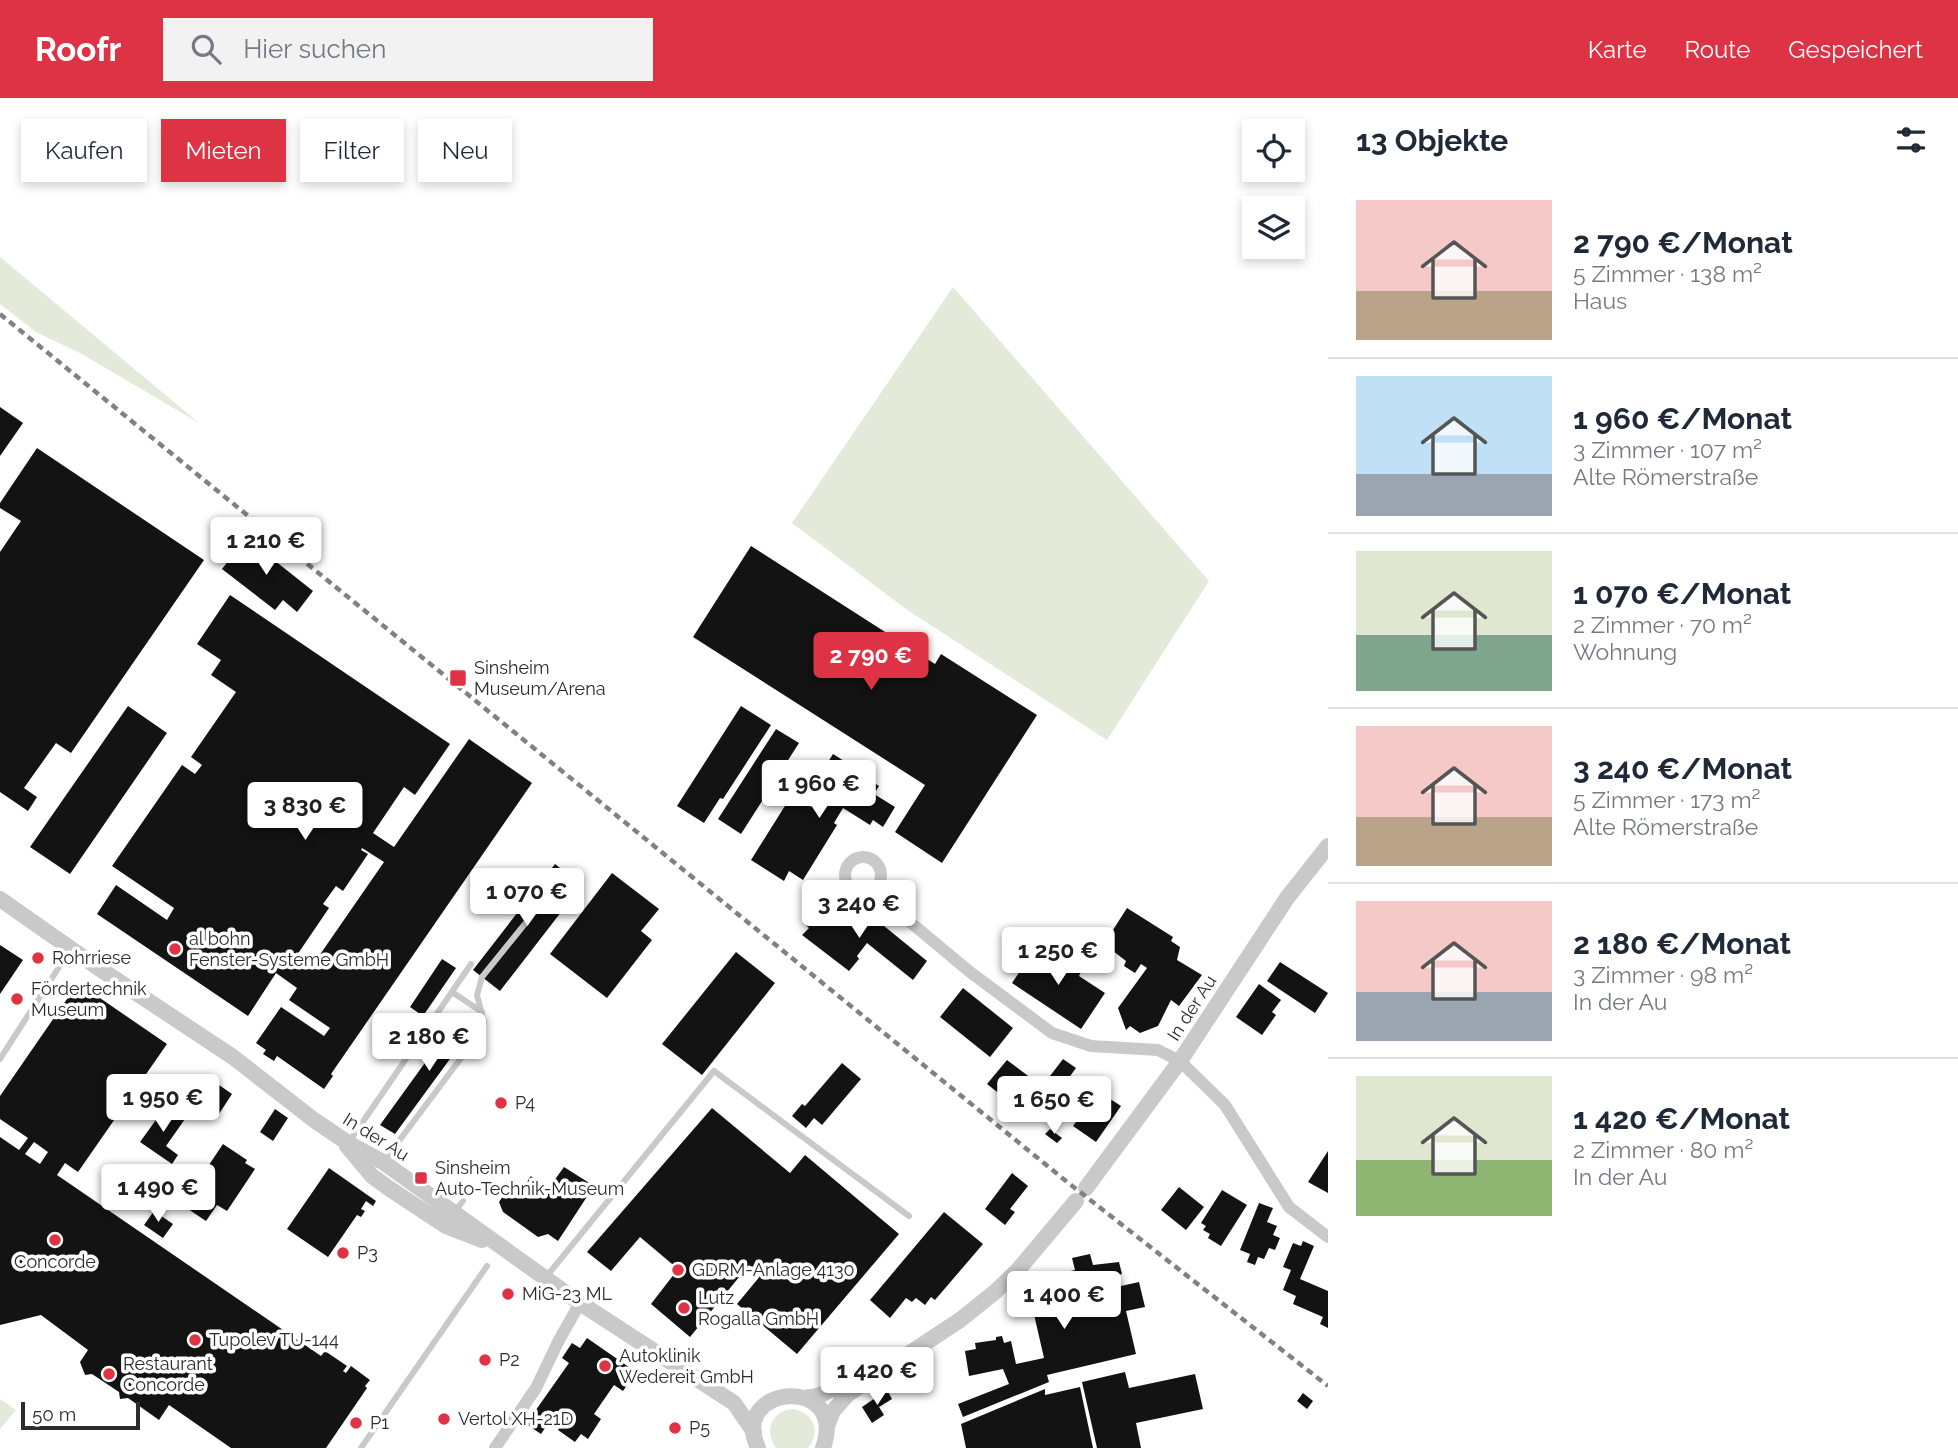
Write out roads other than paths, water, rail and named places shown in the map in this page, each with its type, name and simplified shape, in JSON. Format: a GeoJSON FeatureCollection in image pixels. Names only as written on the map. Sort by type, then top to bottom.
{"type":"FeatureCollection","features":[{"type":"Feature","properties":{"kind":"street","name":"In der Au"},"geometry":{"type":"LineString","coordinates":[[826,1440],[838,1404],[848,1394],[960,1320],[995,1293],[1018,1270],[1081,1195],[1180,1061],[1287,898],[1328,846]]}},
{"type":"Feature","properties":{"kind":"street"},"geometry":{"type":"LineString","coordinates":[[876,888],[886,902],[970,972],[1052,1033],[1091,1046],[1158,1050],[1180,1061],[1225,1105],[1289,1207],[1328,1237]]}},
{"type":"Feature","properties":{"kind":"street","name":"In der Au"},"geometry":{"type":"LineString","coordinates":[[0,899],[233,1057],[344,1141],[458,1207],[497,1245],[580,1303],[734,1403],[752,1407],[764,1406],[783,1396],[818,1396],[881,1365],[898,1361]]}},
{"type":"Feature","properties":{"kind":"street"},"geometry":{"type":"LineString","coordinates":[[344,1141],[372,1177],[446,1227],[497,1245]]}},
{"type":"Feature","properties":{"kind":"street"},"geometry":{"type":"LineString","coordinates":[[495,1448],[536,1388],[580,1303]]}},
{"type":"Feature","properties":{"kind":"street"},"geometry":{"type":"LineString","coordinates":[[804,1398],[815,1404],[823,1414],[826,1440]]}},
{"type":"Feature","properties":{"kind":"street","name":"In der Au"},"geometry":{"type":"LineString","coordinates":[[734,1403],[756,1440]]}},
{"type":"Feature","properties":{"kind":"street"},"geometry":{"type":"LineString","coordinates":[[756,1440],[755,1423],[764,1406]]}},
{"type":"Feature","properties":{"kind":"lane"},"geometry":{"type":"LineString","coordinates":[[383,1162],[476,1038],[484,1022],[484,1013],[477,995],[482,977],[566,873]]}},
{"type":"Feature","properties":{"kind":"lane"},"geometry":{"type":"LineString","coordinates":[[0,1059],[71,948]]}},
{"type":"Feature","properties":{"kind":"lane"},"geometry":{"type":"LineString","coordinates":[[344,1141],[471,964]]}},
{"type":"Feature","properties":{"kind":"lane"},"geometry":{"type":"LineString","coordinates":[[452,992],[484,1013]]}},
{"type":"Feature","properties":{"kind":"lane"},"geometry":{"type":"LineString","coordinates":[[545,1278],[714,1071],[909,1216]]}},
{"type":"Feature","properties":{"kind":"lane"},"geometry":{"type":"LineString","coordinates":[[361,1448],[486,1266]]}},
{"type":"Feature","properties":{"kind":"railway"},"geometry":{"type":"LineString","coordinates":[[0,314],[1066,1181],[1328,1386]]}},
{"type":"Feature","properties":{"kind":"place","name":"Sinsheim Museum/Arena"},"geometry":{"type":"Point","coordinates":[458,678]}},
{"type":"Feature","properties":{"kind":"place","name":"al bohn Fenster-Systeme GmbH"},"geometry":{"type":"Point","coordinates":[175,949]}},
{"type":"Feature","properties":{"kind":"place","name":"Rohrriese"},"geometry":{"type":"Point","coordinates":[38,958]}},
{"type":"Feature","properties":{"kind":"place","name":"Fördertechnik Museum"},"geometry":{"type":"Point","coordinates":[17,999]}},
{"type":"Feature","properties":{"kind":"place","name":"P4"},"geometry":{"type":"Point","coordinates":[501,1103]}},
{"type":"Feature","properties":{"kind":"place","name":"Sinsheim Auto-Technik-Museum"},"geometry":{"type":"Point","coordinates":[421,1178]}},
{"type":"Feature","properties":{"kind":"place","name":"Concorde"},"geometry":{"type":"Point","coordinates":[55,1240]}},
{"type":"Feature","properties":{"kind":"place","name":"P3"},"geometry":{"type":"Point","coordinates":[343,1253]}},
{"type":"Feature","properties":{"kind":"place","name":"GDRM-Anlage 4130"},"geometry":{"type":"Point","coordinates":[678,1270]}},
{"type":"Feature","properties":{"kind":"place","name":"MiG-23 ML"},"geometry":{"type":"Point","coordinates":[508,1294]}},
{"type":"Feature","properties":{"kind":"place","name":"Lutz Rogalla GmbH"},"geometry":{"type":"Point","coordinates":[684,1308]}},
{"type":"Feature","properties":{"kind":"place","name":"Tupolev TU-144"},"geometry":{"type":"Point","coordinates":[195,1340]}},
{"type":"Feature","properties":{"kind":"place","name":"P2"},"geometry":{"type":"Point","coordinates":[485,1360]}},
{"type":"Feature","properties":{"kind":"place","name":"Autoklinik Wedereit GmbH"},"geometry":{"type":"Point","coordinates":[605,1366]}},
{"type":"Feature","properties":{"kind":"place","name":"Restaurant Concorde"},"geometry":{"type":"Point","coordinates":[109,1374]}},
{"type":"Feature","properties":{"kind":"place","name":"Vertol XH-21D"},"geometry":{"type":"Point","coordinates":[444,1419]}},
{"type":"Feature","properties":{"kind":"place","name":"P1"},"geometry":{"type":"Point","coordinates":[356,1423]}},
{"type":"Feature","properties":{"kind":"place","name":"P5"},"geometry":{"type":"Point","coordinates":[675,1428]}}]}
